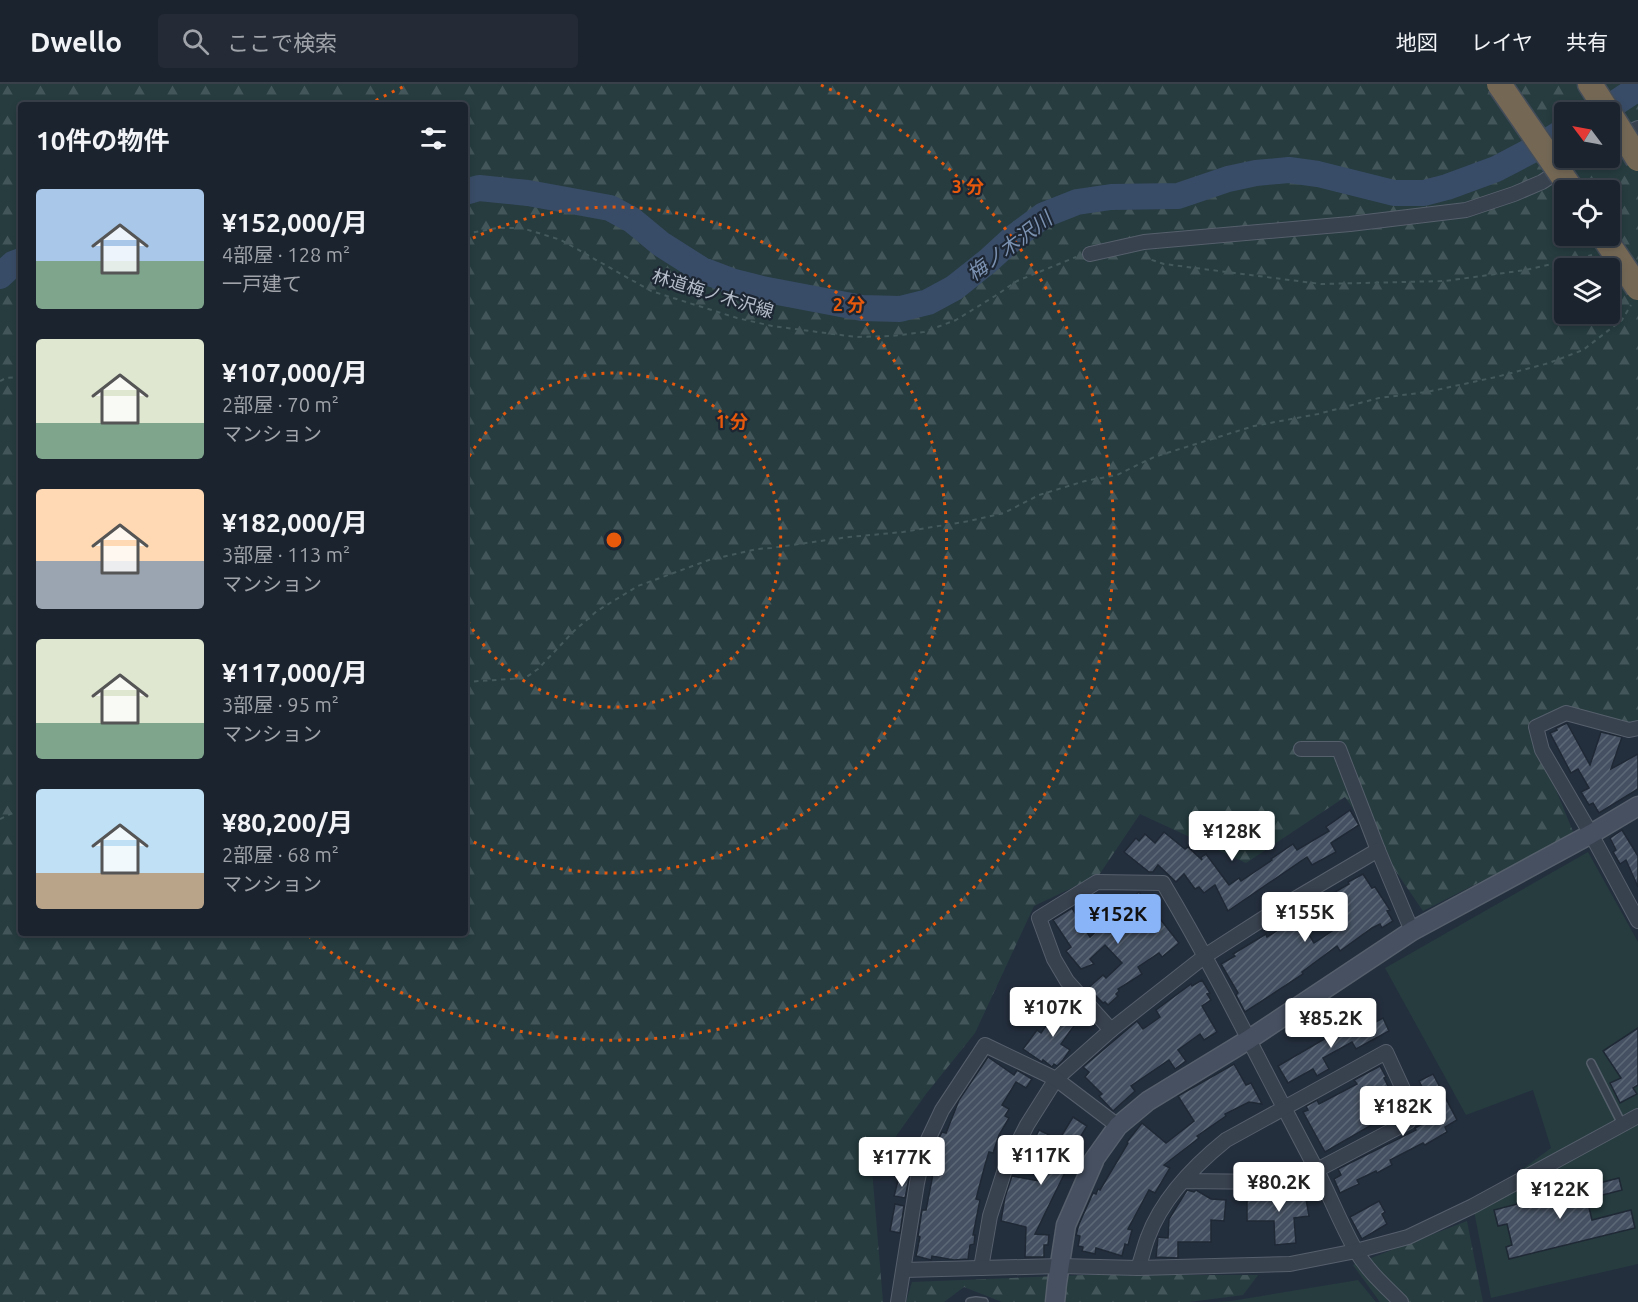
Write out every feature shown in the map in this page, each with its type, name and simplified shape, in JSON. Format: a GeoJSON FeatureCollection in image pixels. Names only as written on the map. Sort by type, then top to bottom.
{"type":"FeatureCollection","features":[{"type":"Feature","properties":{"kind":"highway"},"geometry":{"type":"LineString","coordinates":[[1498,84],[1565,180]]}},
{"type":"Feature","properties":{"kind":"highway"},"geometry":{"type":"LineString","coordinates":[[1590,84],[1602,102]]}},
{"type":"Feature","properties":{"kind":"highway"},"geometry":{"type":"LineString","coordinates":[[1620,130],[1638,159]]}},
{"type":"Feature","properties":{"kind":"highway"},"geometry":{"type":"LineString","coordinates":[[1603,246],[1635,295]]}},
{"type":"Feature","properties":{"kind":"street"},"geometry":{"type":"LineString","coordinates":[[1620,136],[1638,128]]}},
{"type":"Feature","properties":{"kind":"street"},"geometry":{"type":"LineString","coordinates":[[1090,254],[1144,242],[1350,224],[1466,210],[1542,182],[1564,168]]}},
{"type":"Feature","properties":{"kind":"street"},"geometry":{"type":"LineString","coordinates":[[1638,728],[1629,730],[1566,713],[1536,726],[1542,750],[1638,921]]}},
{"type":"Feature","properties":{"kind":"street"},"geometry":{"type":"LineString","coordinates":[[1302,749],[1339,749],[1412,931]]}},
{"type":"Feature","properties":{"kind":"street"},"geometry":{"type":"LineString","coordinates":[[1055,1302],[1066,1225],[1093,1161],[1118,1126],[1148,1101],[1248,1040],[1412,931],[1638,806]]}},
{"type":"Feature","properties":{"kind":"street"},"geometry":{"type":"LineString","coordinates":[[981,1268],[990,1216],[1006,1166],[1027,1125],[1056,1078],[1111,1030],[1205,956],[1278,909],[1378,850]]}},
{"type":"Feature","properties":{"kind":"street"},"geometry":{"type":"LineString","coordinates":[[1111,1030],[1067,981],[1054,958],[1039,918],[1097,882],[1163,883],[1205,956],[1317,1170],[1356,1251],[1373,1275],[1401,1302]]}},
{"type":"Feature","properties":{"kind":"street"},"geometry":{"type":"LineString","coordinates":[[898,1302],[917,1183],[926,1146],[942,1110],[985,1045],[1056,1078],[1118,1126]]}},
{"type":"Feature","properties":{"kind":"street"},"geometry":{"type":"LineString","coordinates":[[1138,1268],[1149,1235],[1166,1204],[1184,1181],[1205,1157],[1226,1140],[1386,1052],[1414,1113],[1408,1122],[1296,1179],[1275,1182],[1184,1181]]}},
{"type":"Feature","properties":{"kind":"street"},"geometry":{"type":"LineString","coordinates":[[904,1270],[1290,1264],[1356,1251],[1408,1238],[1473,1206],[1638,1116]]}},
{"type":"Feature","properties":{"kind":"lane"},"geometry":{"type":"LineString","coordinates":[[1591,1063],[1622,1125]]}},
{"type":"Feature","properties":{"kind":"lane"},"geometry":{"type":"LineString","coordinates":[[970,1302],[984,1302]]}},
{"type":"Feature","properties":{"kind":"path","name":"林道梅ノ木沢線"},"geometry":{"type":"LineString","coordinates":[[468,233],[497,228],[522,228],[561,240],[651,291],[737,318],[772,326],[856,337],[924,332],[956,320],[1025,277],[1073,258],[1090,254]]}},
{"type":"Feature","properties":{"kind":"path"},"geometry":{"type":"LineString","coordinates":[[1116,248],[1164,264],[1321,284],[1445,281],[1526,270],[1596,246]]}},
{"type":"Feature","properties":{"kind":"path"},"geometry":{"type":"LineString","coordinates":[[468,682],[525,678],[538,669],[574,630],[597,611],[638,586],[709,560],[757,549],[903,532],[1004,513],[1039,495],[1085,481],[1117,475],[1154,457],[1254,426],[1318,414],[1379,398],[1427,392],[1549,363],[1583,350],[1599,339],[1622,320],[1635,295]]}},
{"type":"Feature","properties":{"kind":"path"},"geometry":{"type":"LineString","coordinates":[[0,381],[18,377]]}},
{"type":"Feature","properties":{"kind":"path"},"geometry":{"type":"LineString","coordinates":[[0,819],[18,810]]}},
{"type":"Feature","properties":{"kind":"green space"},"geometry":{"type":"Polygon","coordinates":[[[0,84],[1638,84],[1638,727],[1566,713],[1531,729],[1574,834],[1423,911],[1345,797],[1246,863],[1140,814],[1099,875],[1034,906],[975,1033],[926,1094],[872,1170],[883,1302],[0,1302],[0,84]]]}},
{"type":"Feature","properties":{"kind":"green space"},"geometry":{"type":"Polygon","coordinates":[[[1588,852],[1638,942],[1638,1264],[1491,1298],[1473,1206],[1551,1148],[1533,1090],[1466,1115],[1385,968],[1588,852]]]}},
{"type":"Feature","properties":{"kind":"green space"},"geometry":{"type":"Polygon","coordinates":[[[1467,1221],[1483,1302],[1380,1302],[1353,1265],[1467,1221]]]}},
{"type":"Feature","properties":{"kind":"green space"},"geometry":{"type":"Polygon","coordinates":[[[1084,1275],[1258,1275],[1243,1295],[1189,1302],[1002,1302],[964,1287],[944,1302],[906,1302],[912,1282],[1084,1275]]]}},
{"type":"Feature","properties":{"kind":"green space"},"geometry":{"type":"Polygon","coordinates":[[[1358,1280],[1376,1302],[1213,1302],[1231,1301],[1358,1280]]]}},
{"type":"Feature","properties":{"kind":"building"},"geometry":{"type":"Polygon","coordinates":[[[1567,723],[1590,765],[1601,732],[1622,737],[1611,769],[1638,754],[1638,789],[1599,813],[1593,803],[1589,805],[1581,792],[1589,788],[1578,769],[1571,773],[1550,733],[1567,723]]]}},
{"type":"Feature","properties":{"kind":"building"},"geometry":{"type":"Polygon","coordinates":[[[1350,810],[1359,825],[1331,843],[1336,852],[1312,865],[1307,857],[1228,911],[1215,885],[1204,893],[1199,887],[1195,889],[1184,874],[1176,882],[1158,865],[1153,872],[1149,872],[1124,852],[1136,838],[1139,841],[1145,834],[1155,843],[1164,832],[1185,849],[1188,847],[1202,860],[1201,857],[1206,854],[1229,885],[1239,878],[1241,881],[1293,844],[1297,850],[1329,831],[1326,827],[1350,810]]]}},
{"type":"Feature","properties":{"kind":"building"},"geometry":{"type":"Polygon","coordinates":[[[1622,830],[1638,856],[1638,887],[1626,860],[1620,864],[1613,852],[1616,850],[1610,838],[1622,830]]]}},
{"type":"Feature","properties":{"kind":"building"},"geometry":{"type":"Polygon","coordinates":[[[1363,874],[1372,888],[1375,887],[1390,910],[1387,911],[1393,921],[1382,928],[1380,924],[1372,928],[1340,951],[1337,946],[1302,972],[1303,974],[1245,1012],[1236,995],[1238,993],[1221,964],[1235,956],[1233,954],[1266,934],[1267,937],[1298,917],[1314,943],[1332,931],[1316,903],[1363,874]]]}},
{"type":"Feature","properties":{"kind":"building"},"geometry":{"type":"Polygon","coordinates":[[[1139,892],[1179,943],[1162,957],[1159,953],[1138,967],[1142,974],[1118,989],[1116,994],[1118,996],[1108,1005],[1088,988],[1103,975],[1106,978],[1122,963],[1105,945],[1090,959],[1094,964],[1081,969],[1066,951],[1071,947],[1053,920],[1072,908],[1090,937],[1106,922],[1116,933],[1132,918],[1122,905],[1139,892]]]}},
{"type":"Feature","properties":{"kind":"building"},"geometry":{"type":"Polygon","coordinates":[[[1202,980],[1210,993],[1207,994],[1211,1000],[1202,1006],[1217,1032],[1204,1040],[1200,1034],[1178,1050],[1186,1061],[1175,1069],[1169,1060],[1131,1086],[1135,1091],[1113,1111],[1099,1096],[1102,1094],[1085,1077],[1089,1072],[1083,1067],[1137,1021],[1143,1029],[1160,1017],[1156,1010],[1191,984],[1192,986],[1202,980]]]}},
{"type":"Feature","properties":{"kind":"building"},"geometry":{"type":"Polygon","coordinates":[[[1064,1002],[1075,1011],[1070,1018],[1076,1023],[1061,1044],[1070,1050],[1057,1066],[1054,1064],[1052,1067],[1023,1049],[1037,1030],[1041,1033],[1064,1002]]]}},
{"type":"Feature","properties":{"kind":"building"},"geometry":{"type":"Polygon","coordinates":[[[1383,1018],[1389,1031],[1356,1049],[1352,1042],[1323,1058],[1329,1069],[1317,1076],[1313,1069],[1288,1083],[1278,1066],[1364,1019],[1368,1026],[1383,1018]]]}},
{"type":"Feature","properties":{"kind":"building"},"geometry":{"type":"Polygon","coordinates":[[[1638,1028],[1638,1085],[1633,1088],[1637,1094],[1620,1103],[1610,1083],[1621,1078],[1603,1051],[1638,1028]]]}},
{"type":"Feature","properties":{"kind":"building"},"geometry":{"type":"Polygon","coordinates":[[[988,1057],[1014,1075],[1017,1070],[1032,1079],[1026,1088],[1016,1082],[1002,1105],[1009,1109],[1005,1116],[1009,1118],[999,1135],[993,1153],[989,1152],[985,1165],[976,1199],[980,1200],[973,1235],[975,1235],[974,1244],[970,1245],[968,1259],[954,1260],[932,1256],[931,1260],[916,1256],[922,1210],[926,1210],[937,1142],[942,1132],[946,1133],[959,1100],[988,1057]]]}},
{"type":"Feature","properties":{"kind":"building"},"geometry":{"type":"Polygon","coordinates":[[[1234,1064],[1246,1085],[1251,1083],[1262,1104],[1249,1102],[1225,1114],[1226,1116],[1197,1136],[1199,1138],[1164,1165],[1170,1168],[1155,1193],[1149,1190],[1128,1229],[1132,1230],[1122,1256],[1096,1248],[1095,1254],[1082,1251],[1083,1247],[1078,1246],[1080,1236],[1076,1235],[1093,1193],[1096,1194],[1098,1189],[1100,1190],[1127,1142],[1142,1123],[1166,1143],[1194,1121],[1178,1096],[1234,1064]]]}},
{"type":"Feature","properties":{"kind":"building"},"geometry":{"type":"Polygon","coordinates":[[[1380,1066],[1398,1106],[1392,1109],[1394,1112],[1325,1152],[1303,1112],[1308,1110],[1306,1106],[1317,1100],[1319,1104],[1357,1084],[1354,1080],[1380,1066]]]}},
{"type":"Feature","properties":{"kind":"building"},"geometry":{"type":"Polygon","coordinates":[[[1433,1074],[1457,1120],[1445,1127],[1447,1132],[1425,1145],[1423,1143],[1390,1160],[1392,1165],[1357,1180],[1359,1184],[1340,1193],[1334,1179],[1341,1175],[1338,1169],[1416,1130],[1415,1128],[1428,1121],[1418,1099],[1426,1094],[1419,1081],[1433,1074]]]}},
{"type":"Feature","properties":{"kind":"building"},"geometry":{"type":"Polygon","coordinates":[[[1073,1117],[1087,1126],[1073,1149],[1076,1150],[1035,1234],[1049,1235],[1048,1245],[1044,1245],[1044,1257],[1025,1257],[1026,1227],[1001,1221],[1005,1197],[1012,1176],[1039,1181],[1050,1161],[1029,1151],[1039,1130],[1059,1140],[1073,1117]]]}},
{"type":"Feature","properties":{"kind":"building"},"geometry":{"type":"Polygon","coordinates":[[[899,1177],[909,1179],[905,1198],[894,1196],[899,1177]]]}},
{"type":"Feature","properties":{"kind":"building"},"geometry":{"type":"Polygon","coordinates":[[[1619,1178],[1622,1190],[1587,1199],[1592,1220],[1631,1210],[1635,1228],[1509,1259],[1506,1247],[1512,1245],[1507,1224],[1498,1226],[1494,1210],[1619,1178]]]}},
{"type":"Feature","properties":{"kind":"building"},"geometry":{"type":"Polygon","coordinates":[[[1296,1189],[1296,1194],[1305,1193],[1309,1216],[1294,1218],[1296,1243],[1275,1245],[1274,1221],[1247,1221],[1247,1197],[1255,1197],[1255,1194],[1271,1194],[1273,1198],[1296,1189]]]}},
{"type":"Feature","properties":{"kind":"building"},"geometry":{"type":"Polygon","coordinates":[[[1187,1190],[1194,1192],[1196,1190],[1211,1199],[1226,1200],[1224,1221],[1211,1220],[1211,1242],[1178,1242],[1178,1258],[1156,1257],[1158,1237],[1168,1238],[1169,1219],[1187,1190]]]}},
{"type":"Feature","properties":{"kind":"building"},"geometry":{"type":"Polygon","coordinates":[[[1379,1201],[1385,1212],[1382,1214],[1387,1224],[1362,1239],[1350,1217],[1379,1201]]]}},
{"type":"Feature","properties":{"kind":"building"},"geometry":{"type":"Polygon","coordinates":[[[895,1204],[904,1206],[900,1233],[890,1231],[895,1204]]]}},
{"type":"Feature","properties":{"kind":"waterway","name":"梅ノ木沢川"},"geometry":{"type":"LineString","coordinates":[[1617,102],[1638,88]]}},
{"type":"Feature","properties":{"kind":"waterway","name":"梅ノ木沢川"},"geometry":{"type":"LineString","coordinates":[[468,191],[479,188],[528,193],[610,208],[632,220],[661,244],[702,270],[731,281],[862,308],[900,309],[928,302],[954,288],[1044,215],[1077,202],[1111,197],[1178,196],[1228,179],[1256,173],[1289,170],[1318,174],[1394,193],[1424,193],[1496,169],[1554,137]]}},
{"type":"Feature","properties":{"kind":"waterway","name":"梅ノ木沢川"},"geometry":{"type":"LineString","coordinates":[[0,276],[18,262]]}}]}
